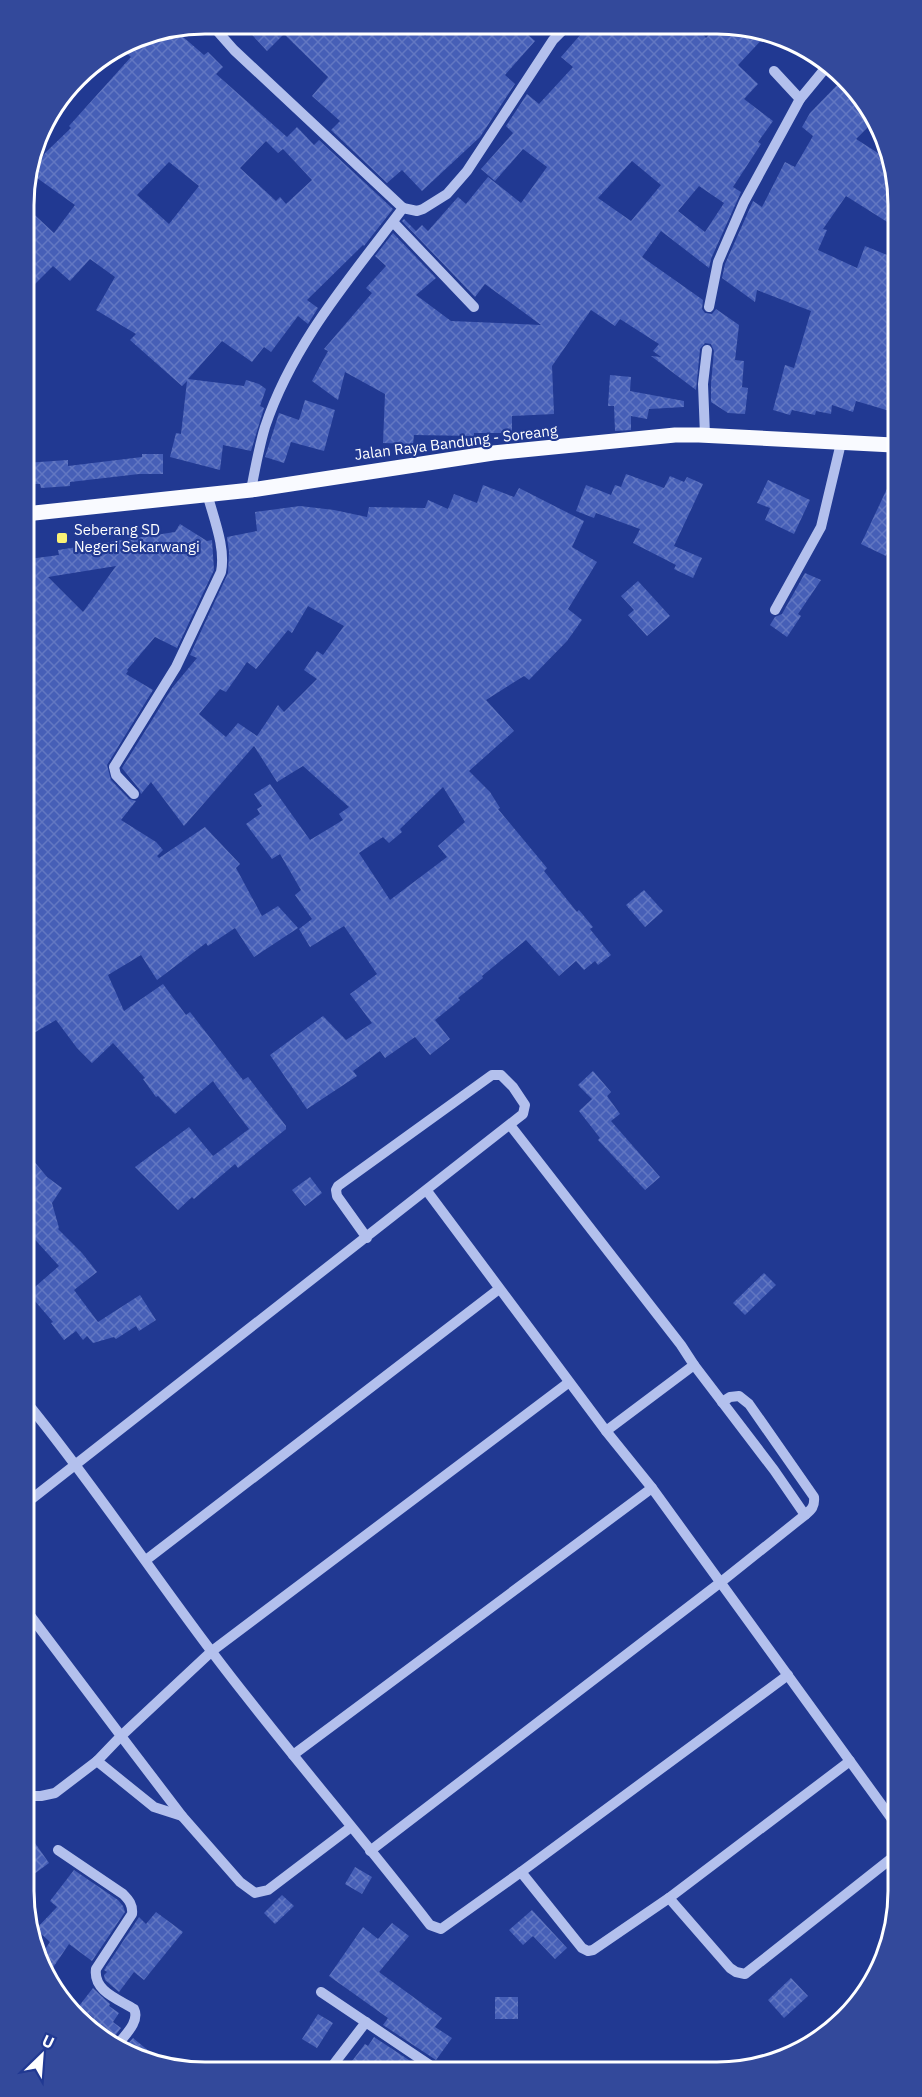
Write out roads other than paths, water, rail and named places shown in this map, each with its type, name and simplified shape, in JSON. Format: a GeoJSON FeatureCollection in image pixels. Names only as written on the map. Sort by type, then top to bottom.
{"type":"FeatureCollection","features":[{"type":"Feature","properties":{"kind":"main road","name":"Jalan Raya Bandung - Soreang"},"geometry":{"type":"LineString","coordinates":[[35,513],[251,490],[494,453],[675,435],[888,445]]}},
{"type":"Feature","properties":{"kind":"street"},"geometry":{"type":"LineString","coordinates":[[221,35],[403,208],[417,211],[447,194],[467,171],[559,35]]}},
{"type":"Feature","properties":{"kind":"street"},"geometry":{"type":"LineString","coordinates":[[774,71],[800,99]]}},
{"type":"Feature","properties":{"kind":"street"},"geometry":{"type":"LineString","coordinates":[[710,307],[718,262],[744,202],[800,99],[823,72]]}},
{"type":"Feature","properties":{"kind":"street"},"geometry":{"type":"LineString","coordinates":[[251,490],[265,428],[298,354],[329,304],[403,208]]}},
{"type":"Feature","properties":{"kind":"street"},"geometry":{"type":"LineString","coordinates":[[393,222],[474,307]]}},
{"type":"Feature","properties":{"kind":"street"},"geometry":{"type":"LineString","coordinates":[[705,435],[703,384],[707,350]]}},
{"type":"Feature","properties":{"kind":"street"},"geometry":{"type":"LineString","coordinates":[[775,610],[821,527],[841,443]]}},
{"type":"Feature","properties":{"kind":"street"},"geometry":{"type":"LineString","coordinates":[[134,794],[116,775],[114,767],[176,666],[221,572],[220,543],[207,493]]}},
{"type":"Feature","properties":{"kind":"street"},"geometry":{"type":"LineString","coordinates":[[35,1496],[77,1464],[367,1238],[427,1191],[523,1114],[525,1105],[513,1087],[501,1075],[492,1075],[338,1186],[337,1196],[367,1238]]}},
{"type":"Feature","properties":{"kind":"street"},"geometry":{"type":"LineString","coordinates":[[510,1125],[681,1345],[805,1515]]}},
{"type":"Feature","properties":{"kind":"street"},"geometry":{"type":"LineString","coordinates":[[427,1191],[568,1383],[652,1488],[887,1812]]}},
{"type":"Feature","properties":{"kind":"street"},"geometry":{"type":"LineString","coordinates":[[146,1560],[499,1289]]}},
{"type":"Feature","properties":{"kind":"street"},"geometry":{"type":"LineString","coordinates":[[606,1431],[694,1365]]}},
{"type":"Feature","properties":{"kind":"street"},"geometry":{"type":"LineString","coordinates":[[35,1796],[55,1793],[97,1761],[212,1651],[568,1383]]}},
{"type":"Feature","properties":{"kind":"street"},"geometry":{"type":"LineString","coordinates":[[370,1851],[813,1509],[814,1497],[749,1404],[739,1396],[730,1397],[722,1402]]}},
{"type":"Feature","properties":{"kind":"street"},"geometry":{"type":"LineString","coordinates":[[35,1413],[77,1464],[212,1651],[293,1755],[430,1925],[441,1929],[788,1675]]}},
{"type":"Feature","properties":{"kind":"street"},"geometry":{"type":"LineString","coordinates":[[293,1755],[652,1488]]}},
{"type":"Feature","properties":{"kind":"street"},"geometry":{"type":"LineString","coordinates":[[35,1622],[182,1816],[240,1882],[255,1893],[268,1890],[351,1827]]}},
{"type":"Feature","properties":{"kind":"street"},"geometry":{"type":"LineString","coordinates":[[97,1761],[154,1807],[182,1816]]}},
{"type":"Feature","properties":{"kind":"street"},"geometry":{"type":"LineString","coordinates":[[521,1872],[582,1948],[588,1951],[593,1950],[669,1898],[850,1761]]}},
{"type":"Feature","properties":{"kind":"street"},"geometry":{"type":"LineString","coordinates":[[58,1850],[123,1894],[129,1900],[132,1908],[132,1914],[96,1969],[95,1976],[98,1985],[103,1990],[134,2008],[136,2012],[133,2024],[121,2040]]}},
{"type":"Feature","properties":{"kind":"street"},"geometry":{"type":"LineString","coordinates":[[669,1898],[730,1968],[745,1974],[887,1862]]}},
{"type":"Feature","properties":{"kind":"street"},"geometry":{"type":"LineString","coordinates":[[321,1992],[425,2062]]}},
{"type":"Feature","properties":{"kind":"street"},"geometry":{"type":"LineString","coordinates":[[335,2062],[366,2022]]}},
{"type":"Feature","properties":{"kind":"place","name":"Seberang SD Negeri Sekarwangi"},"geometry":{"type":"Point","coordinates":[62,538]}}]}
